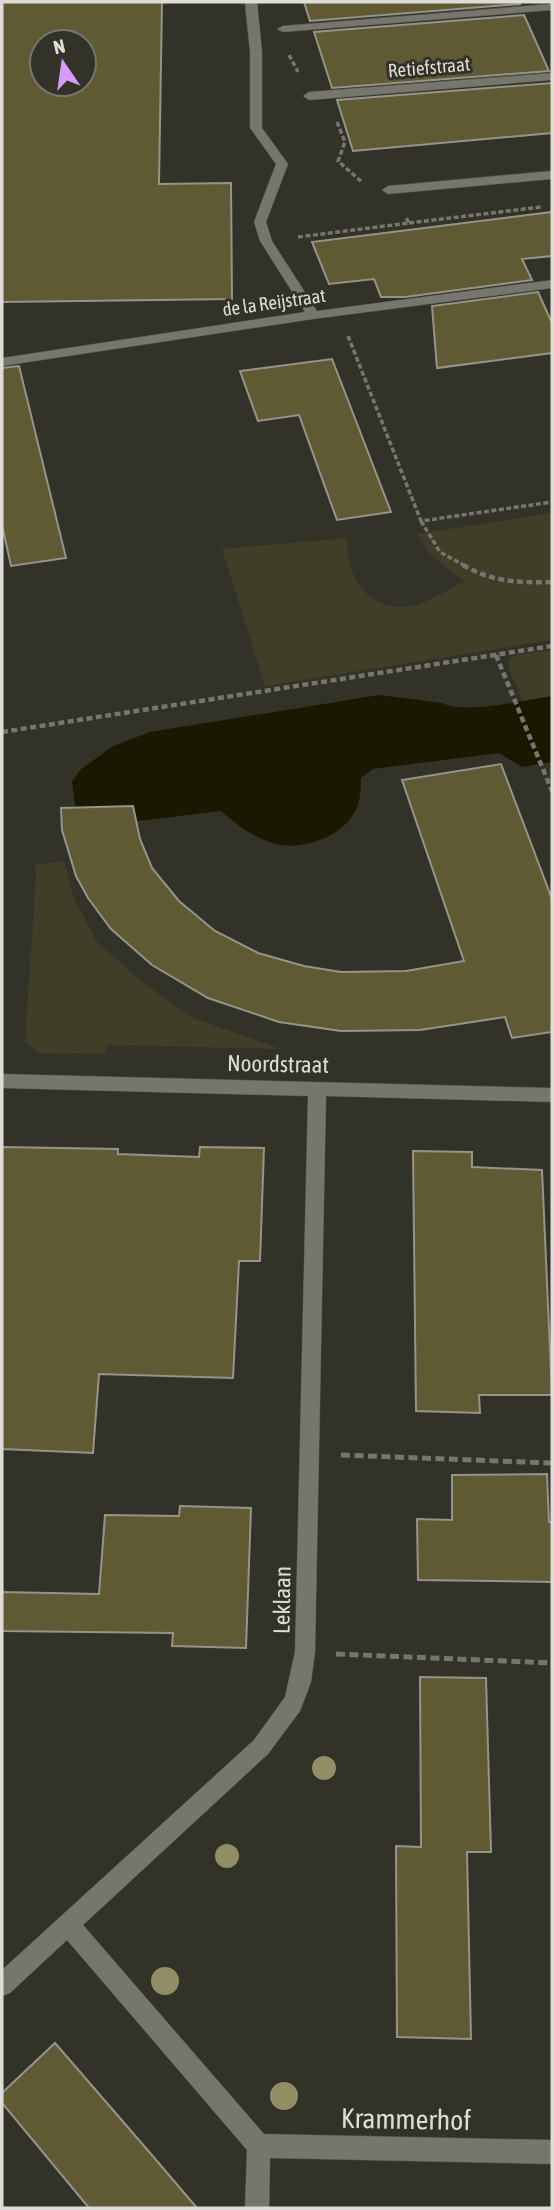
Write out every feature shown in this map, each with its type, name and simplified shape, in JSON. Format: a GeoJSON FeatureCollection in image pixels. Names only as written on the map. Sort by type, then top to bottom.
{"type":"FeatureCollection","features":[{"type":"Feature","properties":{"kind":"street"},"geometry":{"type":"LineString","coordinates":[[251,2],[256,52],[256,128],[282,164],[260,222],[266,241],[313,315]]}},
{"type":"Feature","properties":{"kind":"street"},"geometry":{"type":"LineString","coordinates":[[283,29],[552,5]]}},
{"type":"Feature","properties":{"kind":"street","name":"Retiefstraat"},"geometry":{"type":"LineString","coordinates":[[309,96],[552,76]]}},
{"type":"Feature","properties":{"kind":"street"},"geometry":{"type":"LineString","coordinates":[[388,191],[552,175]]}},
{"type":"Feature","properties":{"kind":"street","name":"de la Reijstraat"},"geometry":{"type":"LineString","coordinates":[[2,362],[313,315],[552,284]]}},
{"type":"Feature","properties":{"kind":"street","name":"Noordstraat"},"geometry":{"type":"LineString","coordinates":[[2,1081],[552,1095]]}},
{"type":"Feature","properties":{"kind":"street","name":"Leklaan"},"geometry":{"type":"LineString","coordinates":[[4,1979],[69,1925],[261,1748],[295,1704],[304,1676],[305,1652],[317,1089]]}},
{"type":"Feature","properties":{"kind":"street"},"geometry":{"type":"LineString","coordinates":[[69,1925],[259,2146],[257,2208]]}},
{"type":"Feature","properties":{"kind":"street","name":"Krammerhof"},"geometry":{"type":"LineString","coordinates":[[259,2146],[552,2151]]}},
{"type":"Feature","properties":{"kind":"path"},"geometry":{"type":"LineString","coordinates":[[337,121],[345,142],[338,161],[369,187],[388,191],[409,223]]}},
{"type":"Feature","properties":{"kind":"path"},"geometry":{"type":"LineString","coordinates":[[266,241],[552,205]]}},
{"type":"Feature","properties":{"kind":"path"},"geometry":{"type":"LineString","coordinates":[[339,313],[421,521],[440,552],[475,572],[513,583],[552,582]]}},
{"type":"Feature","properties":{"kind":"path"},"geometry":{"type":"LineString","coordinates":[[421,521],[552,502]]}},
{"type":"Feature","properties":{"kind":"path"},"geometry":{"type":"LineString","coordinates":[[2,732],[552,646]]}},
{"type":"Feature","properties":{"kind":"path"},"geometry":{"type":"LineString","coordinates":[[496,655],[552,791]]}},
{"type":"Feature","properties":{"kind":"path"},"geometry":{"type":"LineString","coordinates":[[308,1454],[552,1463]]}},
{"type":"Feature","properties":{"kind":"path"},"geometry":{"type":"LineString","coordinates":[[305,1652],[552,1663]]}},
{"type":"Feature","properties":{"kind":"shaded area"},"geometry":{"type":"Polygon","coordinates":[[[552,513],[552,640],[265,686],[222,549],[346,538],[351,567],[363,590],[379,602],[398,607],[409,606],[425,602],[465,582],[431,555],[417,534],[552,513]]]}},
{"type":"Feature","properties":{"kind":"shaded area"},"geometry":{"type":"Polygon","coordinates":[[[552,650],[552,696],[523,701],[508,667],[509,660],[517,655],[552,650]]]}},
{"type":"Feature","properties":{"kind":"shaded area"},"geometry":{"type":"Polygon","coordinates":[[[379,695],[464,708],[495,706],[552,696],[552,762],[522,767],[499,753],[373,769],[361,778],[358,805],[343,826],[326,837],[296,845],[276,844],[253,835],[221,811],[96,826],[82,821],[75,805],[72,782],[80,770],[113,746],[150,732],[379,695]]]}},
{"type":"Feature","properties":{"kind":"shaded area"},"geometry":{"type":"Polygon","coordinates":[[[64,861],[73,896],[96,941],[142,982],[193,1018],[281,1049],[107,1045],[105,1054],[39,1053],[25,1041],[36,873],[34,865],[64,861]]]}},
{"type":"Feature","properties":{"kind":"building"},"geometry":{"type":"Polygon","coordinates":[[[2,2],[162,2],[159,184],[231,183],[232,299],[2,302],[2,2]]]}},
{"type":"Feature","properties":{"kind":"building"},"geometry":{"type":"Polygon","coordinates":[[[304,2],[519,2],[520,4],[310,21],[304,2]]]}},
{"type":"Feature","properties":{"kind":"building"},"geometry":{"type":"Polygon","coordinates":[[[524,15],[549,71],[332,88],[314,32],[524,15]]]}},
{"type":"Feature","properties":{"kind":"building"},"geometry":{"type":"Polygon","coordinates":[[[552,83],[552,133],[353,151],[337,100],[552,83]]]}},
{"type":"Feature","properties":{"kind":"building"},"geometry":{"type":"Polygon","coordinates":[[[552,212],[552,256],[522,259],[532,280],[405,297],[381,297],[374,279],[329,284],[312,242],[552,212]]]}},
{"type":"Feature","properties":{"kind":"building"},"geometry":{"type":"Polygon","coordinates":[[[538,292],[552,323],[552,353],[437,368],[432,306],[538,292]]]}},
{"type":"Feature","properties":{"kind":"building"},"geometry":{"type":"Polygon","coordinates":[[[332,359],[391,512],[337,520],[299,415],[258,421],[240,371],[332,359]]]}},
{"type":"Feature","properties":{"kind":"building"},"geometry":{"type":"Polygon","coordinates":[[[19,366],[66,558],[11,566],[2,525],[2,368],[19,366]]]}},
{"type":"Feature","properties":{"kind":"building"},"geometry":{"type":"Polygon","coordinates":[[[501,764],[552,899],[552,1032],[512,1038],[505,1017],[420,1030],[341,1031],[279,1022],[208,998],[152,965],[111,929],[88,898],[76,876],[62,830],[61,808],[133,806],[140,839],[152,868],[179,901],[215,931],[258,953],[304,966],[341,972],[406,971],[464,961],[402,780],[501,764]]]}},
{"type":"Feature","properties":{"kind":"building"},"geometry":{"type":"Polygon","coordinates":[[[2,1147],[118,1149],[118,1154],[199,1157],[200,1147],[264,1148],[260,1261],[239,1261],[233,1378],[99,1374],[93,1453],[2,1449],[2,1147]]]}},
{"type":"Feature","properties":{"kind":"building"},"geometry":{"type":"Polygon","coordinates":[[[413,1151],[472,1152],[472,1167],[542,1170],[552,1395],[479,1395],[480,1413],[416,1411],[413,1151]]]}},
{"type":"Feature","properties":{"kind":"building"},"geometry":{"type":"Polygon","coordinates":[[[547,1474],[549,1522],[552,1522],[552,1582],[418,1580],[417,1519],[452,1520],[452,1475],[547,1474]]]}},
{"type":"Feature","properties":{"kind":"building"},"geometry":{"type":"Polygon","coordinates":[[[180,1506],[251,1508],[246,1648],[172,1646],[173,1633],[2,1631],[2,1592],[99,1594],[105,1515],[179,1516],[180,1506]]]}},
{"type":"Feature","properties":{"kind":"building"},"geometry":{"type":"Polygon","coordinates":[[[420,1677],[486,1678],[491,1852],[467,1852],[471,2039],[397,2037],[396,1846],[421,1847],[420,1677]]]}},
{"type":"Feature","properties":{"kind":"building"},"geometry":{"type":"Polygon","coordinates":[[[55,2043],[197,2208],[89,2208],[2,2103],[2,2093],[55,2043]]]}}]}
